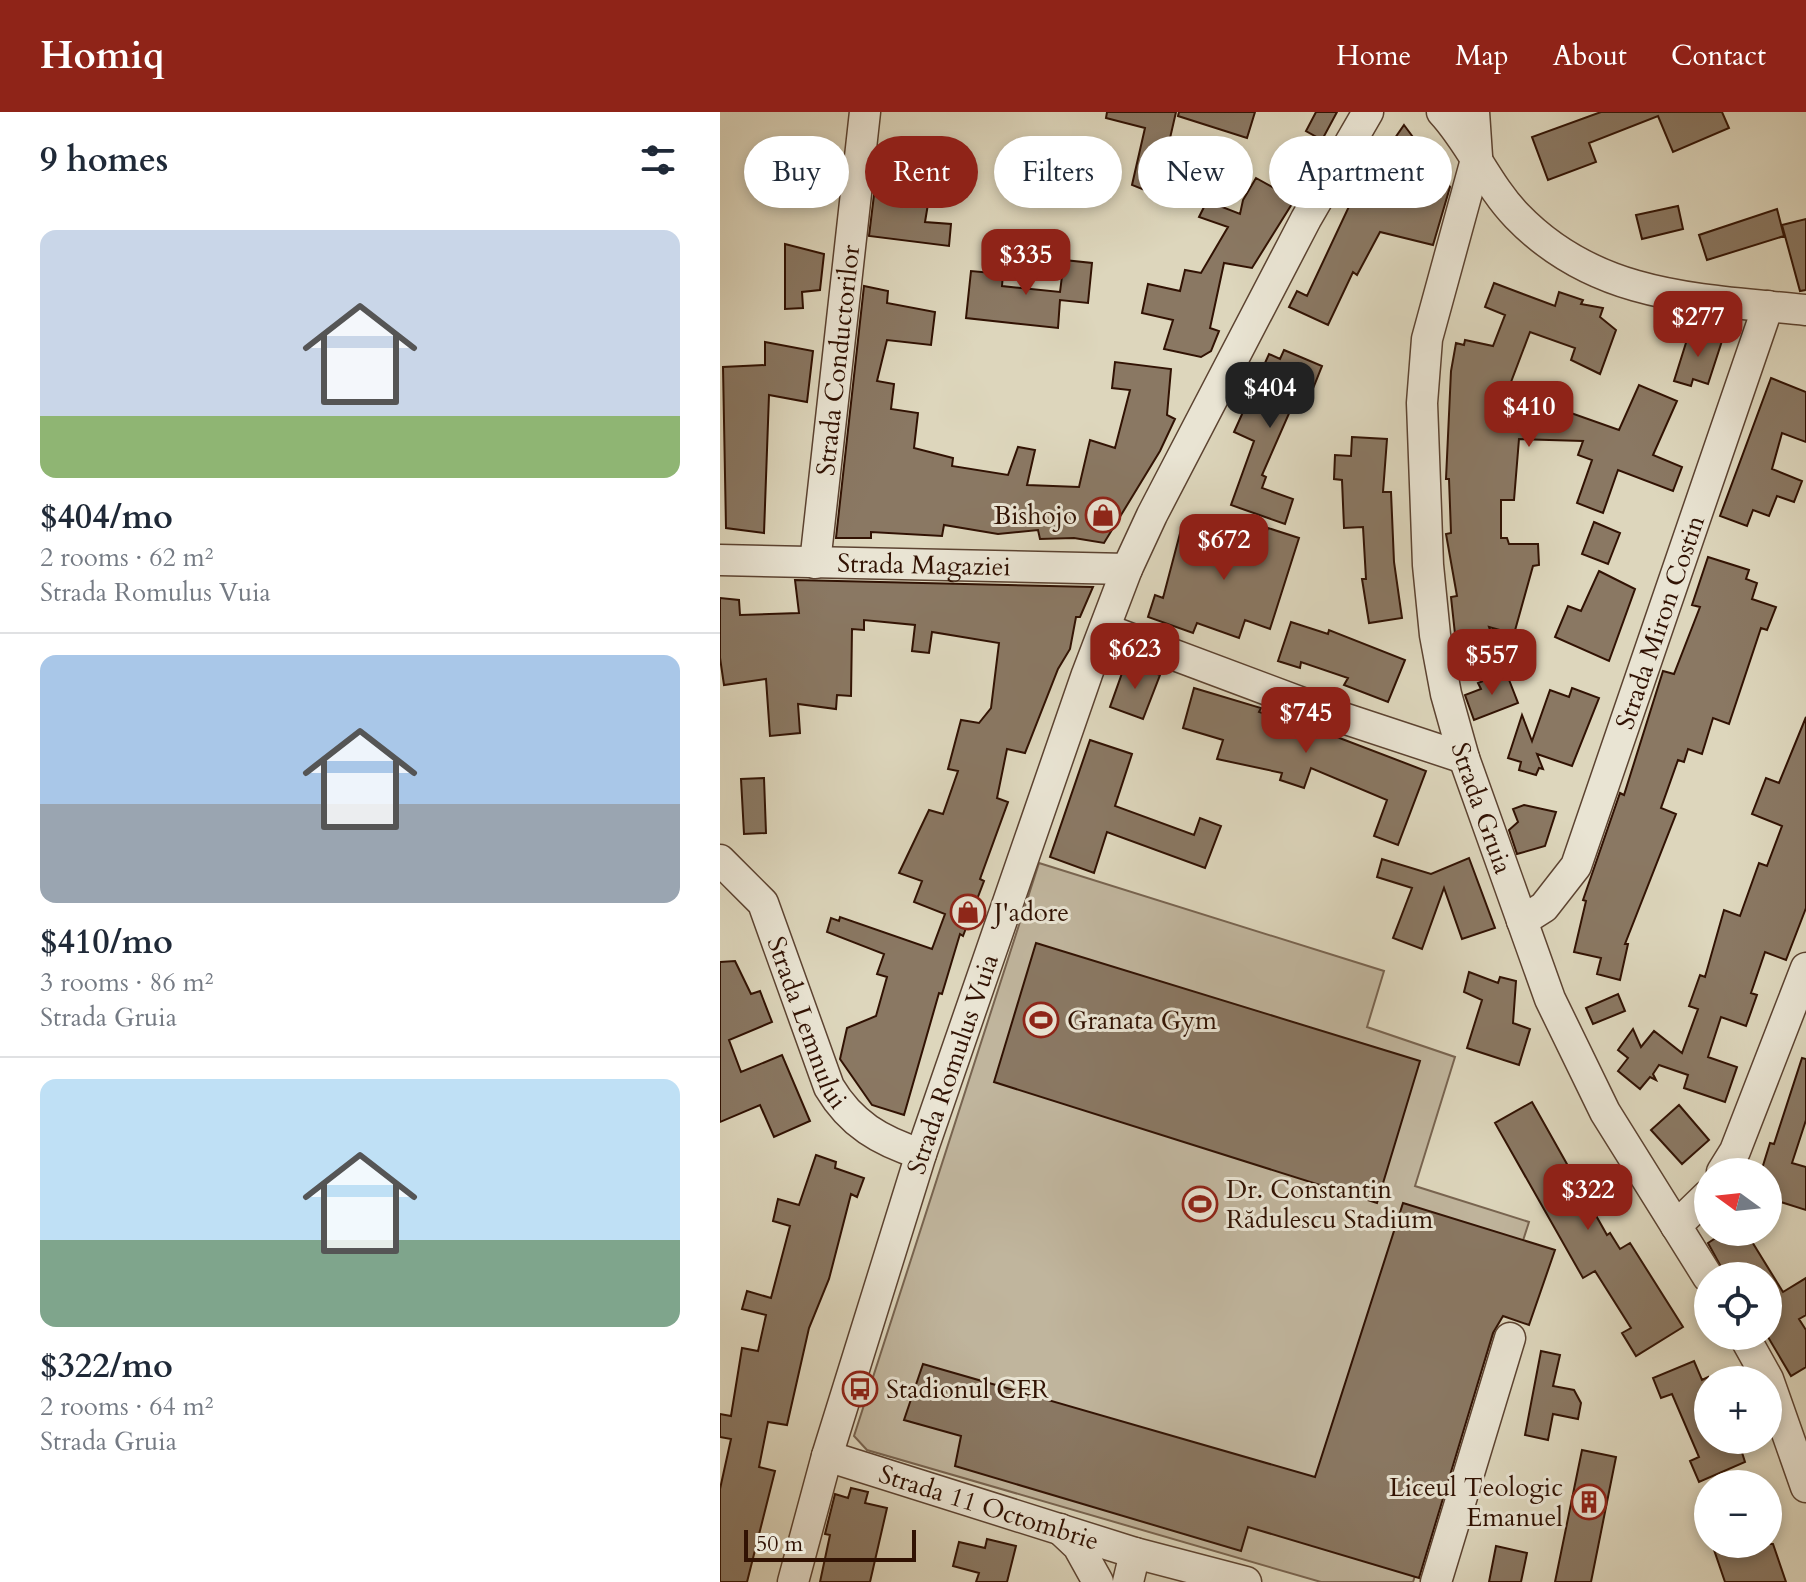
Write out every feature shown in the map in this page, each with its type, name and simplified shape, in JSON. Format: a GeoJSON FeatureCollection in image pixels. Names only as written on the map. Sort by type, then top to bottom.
{"type":"FeatureCollection","features":[{"type":"Feature","properties":{"kind":"street","name":"Strada Conductorilor"},"geometry":{"type":"LineString","coordinates":[[815,563],[865,112]]}},
{"type":"Feature","properties":{"kind":"street","name":"Strada Romulus Vuia"},"geometry":{"type":"LineString","coordinates":[[793,1582],[827,1456],[921,1154],[1127,569],[1306,219],[1362,122],[1382,112]]}},
{"type":"Feature","properties":{"kind":"street"},"geometry":{"type":"LineString","coordinates":[[1442,112],[1477,156],[1516,215],[1546,242],[1582,265],[1666,296],[1806,310]]}},
{"type":"Feature","properties":{"kind":"street"},"geometry":{"type":"LineString","coordinates":[[1474,112],[1477,156]]}},
{"type":"Feature","properties":{"kind":"street","name":"Strada Gruia"},"geometry":{"type":"LineString","coordinates":[[1477,156],[1427,339],[1422,403],[1422,464],[1435,635],[1464,758],[1550,999],[1576,1058],[1699,1262]]}},
{"type":"Feature","properties":{"kind":"street","name":"Strada Miron Costin"},"geometry":{"type":"LineString","coordinates":[[1522,921],[1544,907],[1576,866],[1768,306]]}},
{"type":"Feature","properties":{"kind":"street","name":"Strada Magaziei"},"geometry":{"type":"LineString","coordinates":[[720,560],[1127,569]]}},
{"type":"Feature","properties":{"kind":"street"},"geometry":{"type":"LineString","coordinates":[[1105,629],[1340,717],[1464,758]]}},
{"type":"Feature","properties":{"kind":"street","name":"Strada Lemnului"},"geometry":{"type":"LineString","coordinates":[[720,860],[763,903],[829,1087],[843,1111],[891,1144],[921,1154]]}},
{"type":"Feature","properties":{"kind":"street"},"geometry":{"type":"LineString","coordinates":[[1731,1158],[1806,968]]}},
{"type":"Feature","properties":{"kind":"street"},"geometry":{"type":"LineString","coordinates":[[1676,1226],[1694,1209]]}},
{"type":"Feature","properties":{"kind":"street"},"geometry":{"type":"LineString","coordinates":[[1436,1582],[1510,1338]]}},
{"type":"Feature","properties":{"kind":"street"},"geometry":{"type":"LineString","coordinates":[[1752,1350],[1768,1379],[1806,1487]]}},
{"type":"Feature","properties":{"kind":"street","name":"Strada 11 Octombrie"},"geometry":{"type":"LineString","coordinates":[[827,1456],[1058,1526],[1135,1553],[1246,1582]]}},
{"type":"Feature","properties":{"kind":"street"},"geometry":{"type":"LineString","coordinates":[[1058,1526],[1078,1546],[1098,1582]]}},
{"type":"Feature","properties":{"kind":"street"},"geometry":{"type":"LineString","coordinates":[[1128,1582],[1135,1553]]}},
{"type":"Feature","properties":{"kind":"shaded area","name":"Dr. Constantin Rădulescu Stadium"},"geometry":{"type":"Polygon","coordinates":[[[1039,863],[1384,971],[1367,1027],[1455,1057],[1415,1186],[1529,1222],[1413,1582],[1321,1582],[867,1450],[854,1436],[1039,863]]]}},
{"type":"Feature","properties":{"kind":"building"},"geometry":{"type":"Polygon","coordinates":[[[1107,112],[1176,112],[1171,136],[1143,136],[1145,128],[1106,118],[1107,112]]]}},
{"type":"Feature","properties":{"kind":"building"},"geometry":{"type":"Polygon","coordinates":[[[1179,112],[1255,112],[1248,136],[1178,116],[1179,112]]]}},
{"type":"Feature","properties":{"kind":"building"},"geometry":{"type":"Polygon","coordinates":[[[1316,112],[1337,112],[1324,136],[1315,136],[1306,131],[1316,112]]]}},
{"type":"Feature","properties":{"kind":"building"},"geometry":{"type":"Polygon","coordinates":[[[1601,112],[1722,112],[1729,128],[1673,152],[1658,116],[1589,143],[1596,162],[1548,180],[1532,137],[1601,112]]]}},
{"type":"Feature","properties":{"kind":"building"},"geometry":{"type":"Polygon","coordinates":[[[1404,125],[1412,136],[1396,136],[1404,125]]]}},
{"type":"Feature","properties":{"kind":"building"},"geometry":{"type":"Polygon","coordinates":[[[1138,159],[1138,187],[1132,185],[1138,159]]]}},
{"type":"Feature","properties":{"kind":"building"},"geometry":{"type":"Polygon","coordinates":[[[1256,178],[1269,185],[1269,208],[1289,208],[1252,268],[1224,263],[1210,328],[1219,331],[1211,351],[1201,357],[1164,349],[1173,320],[1142,313],[1148,284],[1180,291],[1185,270],[1201,273],[1228,227],[1199,217],[1204,208],[1225,208],[1240,214],[1241,208],[1253,208],[1253,183],[1256,178]]]}},
{"type":"Feature","properties":{"kind":"building"},"geometry":{"type":"Polygon","coordinates":[[[1678,206],[1683,229],[1642,239],[1636,215],[1678,206]]]}},
{"type":"Feature","properties":{"kind":"building"},"geometry":{"type":"Polygon","coordinates":[[[872,208],[927,208],[925,222],[951,224],[949,246],[869,236],[872,208]]]}},
{"type":"Feature","properties":{"kind":"building"},"geometry":{"type":"Polygon","coordinates":[[[1348,208],[1444,208],[1433,245],[1380,232],[1357,275],[1353,272],[1328,325],[1289,307],[1297,291],[1307,296],[1348,208]]]}},
{"type":"Feature","properties":{"kind":"building"},"geometry":{"type":"Polygon","coordinates":[[[1777,209],[1784,236],[1707,260],[1699,235],[1777,209]]]}},
{"type":"Feature","properties":{"kind":"building"},"geometry":{"type":"Polygon","coordinates":[[[1806,219],[1806,290],[1800,291],[1782,225],[1806,219]]]}},
{"type":"Feature","properties":{"kind":"building"},"geometry":{"type":"Polygon","coordinates":[[[785,244],[824,254],[820,290],[802,292],[803,308],[785,309],[785,244]]]}},
{"type":"Feature","properties":{"kind":"building"},"geometry":{"type":"Polygon","coordinates":[[[1064,260],[1092,263],[1088,303],[1060,300],[1058,328],[966,318],[971,271],[1003,274],[1002,286],[1060,292],[1064,260]]]}},
{"type":"Feature","properties":{"kind":"building"},"geometry":{"type":"Polygon","coordinates":[[[1494,283],[1555,306],[1559,292],[1583,300],[1581,304],[1603,308],[1600,317],[1616,330],[1600,374],[1571,360],[1575,348],[1530,332],[1508,390],[1517,390],[1515,411],[1571,413],[1619,430],[1639,385],[1677,401],[1653,455],[1682,467],[1673,491],[1618,470],[1603,513],[1577,503],[1592,460],[1578,455],[1583,441],[1519,439],[1514,500],[1501,500],[1501,538],[1507,538],[1509,544],[1538,544],[1539,565],[1533,566],[1514,634],[1489,627],[1490,630],[1455,634],[1451,597],[1457,596],[1446,534],[1451,533],[1449,479],[1446,479],[1451,371],[1456,343],[1464,345],[1465,340],[1493,346],[1505,315],[1485,307],[1494,283]]]}},
{"type":"Feature","properties":{"kind":"building"},"geometry":{"type":"Polygon","coordinates":[[[864,286],[888,291],[887,303],[935,312],[931,345],[887,340],[877,381],[894,384],[891,409],[918,413],[914,448],[953,458],[952,466],[1008,475],[1018,447],[1035,450],[1027,485],[1079,487],[1090,440],[1115,448],[1130,390],[1112,388],[1115,362],[1171,369],[1167,415],[1175,419],[1160,451],[1104,543],[1074,538],[1040,539],[1038,530],[998,534],[944,525],[942,536],[871,532],[871,538],[836,538],[864,286]]]}},
{"type":"Feature","properties":{"kind":"building"},"geometry":{"type":"Polygon","coordinates":[[[1690,330],[1722,341],[1708,384],[1693,379],[1691,386],[1674,381],[1690,330]]]}},
{"type":"Feature","properties":{"kind":"building"},"geometry":{"type":"Polygon","coordinates":[[[765,342],[813,351],[807,402],[769,395],[764,533],[726,528],[723,367],[765,365],[765,342]]]}},
{"type":"Feature","properties":{"kind":"building"},"geometry":{"type":"Polygon","coordinates":[[[1284,350],[1322,366],[1312,391],[1301,386],[1262,475],[1266,477],[1262,488],[1293,499],[1285,524],[1231,505],[1254,441],[1234,432],[1269,354],[1280,359],[1284,350]]]}},
{"type":"Feature","properties":{"kind":"building"},"geometry":{"type":"Polygon","coordinates":[[[1771,378],[1806,392],[1806,442],[1782,433],[1772,469],[1802,481],[1794,502],[1777,496],[1769,516],[1753,510],[1747,526],[1720,516],[1771,378]]]}},
{"type":"Feature","properties":{"kind":"building"},"geometry":{"type":"Polygon","coordinates":[[[1352,437],[1387,439],[1383,492],[1391,492],[1394,562],[1402,618],[1369,623],[1362,579],[1366,579],[1363,527],[1344,528],[1342,480],[1334,479],[1335,455],[1351,456],[1352,437]]]}},
{"type":"Feature","properties":{"kind":"building"},"geometry":{"type":"Polygon","coordinates":[[[1183,522],[1220,535],[1218,540],[1259,554],[1268,528],[1299,538],[1270,629],[1245,620],[1239,638],[1197,623],[1193,633],[1148,617],[1155,595],[1163,598],[1183,522]]]}},
{"type":"Feature","properties":{"kind":"building"},"geometry":{"type":"Polygon","coordinates":[[[1594,522],[1620,533],[1608,564],[1582,554],[1594,522]]]}},
{"type":"Feature","properties":{"kind":"building"},"geometry":{"type":"Polygon","coordinates":[[[1708,557],[1749,570],[1746,579],[1757,583],[1752,599],[1776,607],[1767,630],[1761,628],[1729,724],[1713,718],[1702,754],[1688,749],[1684,762],[1678,760],[1661,808],[1676,814],[1625,944],[1628,944],[1620,980],[1597,974],[1601,958],[1574,952],[1586,901],[1583,900],[1620,793],[1624,795],[1663,671],[1674,674],[1700,607],[1692,605],[1708,557]]]}},
{"type":"Feature","properties":{"kind":"building"},"geometry":{"type":"Polygon","coordinates":[[[1599,571],[1635,589],[1609,661],[1555,637],[1568,606],[1581,611],[1599,571]]]}},
{"type":"Feature","properties":{"kind":"building"},"geometry":{"type":"Polygon","coordinates":[[[795,580],[1093,587],[1080,617],[1076,617],[1070,649],[1058,669],[1025,753],[1007,749],[997,798],[1008,802],[980,879],[984,881],[963,936],[960,934],[942,994],[939,993],[904,1115],[872,1105],[840,1059],[847,1028],[876,1016],[887,977],[877,974],[884,954],[827,932],[831,918],[839,921],[840,917],[932,949],[945,914],[914,902],[922,881],[899,873],[929,810],[943,814],[958,771],[948,769],[961,720],[979,723],[991,708],[999,643],[932,632],[929,653],[912,651],[915,625],[864,620],[864,630],[852,629],[851,696],[837,695],[836,709],[798,704],[800,733],[770,736],[766,679],[724,685],[720,658],[720,598],[739,600],[740,615],[799,613],[795,580]]]}},
{"type":"Feature","properties":{"kind":"building"},"geometry":{"type":"Polygon","coordinates":[[[1291,622],[1328,634],[1329,630],[1405,660],[1388,702],[1344,685],[1348,678],[1301,662],[1300,668],[1278,661],[1291,622]]]}},
{"type":"Feature","properties":{"kind":"building"},"geometry":{"type":"Polygon","coordinates":[[[1126,662],[1160,675],[1143,719],[1110,707],[1126,662]]]}},
{"type":"Feature","properties":{"kind":"building"},"geometry":{"type":"Polygon","coordinates":[[[1506,672],[1518,703],[1474,720],[1465,695],[1481,689],[1478,683],[1506,672]]]}},
{"type":"Feature","properties":{"kind":"building"},"geometry":{"type":"Polygon","coordinates":[[[1194,688],[1261,708],[1259,712],[1329,734],[1426,771],[1398,845],[1374,836],[1387,800],[1311,768],[1304,788],[1280,780],[1282,773],[1217,759],[1223,740],[1183,728],[1194,688]]]}},
{"type":"Feature","properties":{"kind":"building"},"geometry":{"type":"Polygon","coordinates":[[[1572,688],[1599,698],[1572,766],[1537,754],[1543,769],[1539,768],[1536,775],[1519,770],[1521,762],[1508,758],[1522,715],[1532,741],[1550,690],[1569,697],[1572,688]]]}},
{"type":"Feature","properties":{"kind":"building"},"geometry":{"type":"Polygon","coordinates":[[[1806,717],[1806,908],[1786,960],[1765,952],[1751,993],[1757,995],[1746,1026],[1721,1017],[1708,1057],[1737,1067],[1725,1102],[1684,1088],[1688,1075],[1659,1065],[1653,1074],[1656,1080],[1650,1077],[1640,1089],[1618,1071],[1628,1058],[1618,1050],[1633,1029],[1641,1047],[1654,1031],[1682,1053],[1698,1009],[1689,1006],[1700,975],[1705,977],[1724,910],[1740,916],[1759,863],[1767,866],[1782,826],[1752,814],[1766,778],[1779,783],[1806,717]]]}},
{"type":"Feature","properties":{"kind":"building"},"geometry":{"type":"Polygon","coordinates":[[[1090,740],[1132,754],[1115,806],[1194,835],[1200,818],[1221,826],[1205,868],[1107,832],[1094,873],[1050,857],[1090,740]]]}},
{"type":"Feature","properties":{"kind":"building"},"geometry":{"type":"Polygon","coordinates":[[[764,778],[766,833],[744,834],[741,779],[764,778]]]}},
{"type":"Feature","properties":{"kind":"building"},"geometry":{"type":"Polygon","coordinates":[[[1524,805],[1556,812],[1545,846],[1517,854],[1509,830],[1518,822],[1513,809],[1524,805]]]}},
{"type":"Feature","properties":{"kind":"building"},"geometry":{"type":"Polygon","coordinates":[[[1469,858],[1495,928],[1462,939],[1444,888],[1422,949],[1393,938],[1412,888],[1377,877],[1382,859],[1431,874],[1469,858]]]}},
{"type":"Feature","properties":{"kind":"building"},"geometry":{"type":"Polygon","coordinates":[[[1036,943],[1420,1061],[1377,1203],[994,1082],[1036,943]]]}},
{"type":"Feature","properties":{"kind":"building"},"geometry":{"type":"Polygon","coordinates":[[[735,961],[751,994],[760,991],[772,1022],[729,1040],[741,1072],[782,1055],[810,1121],[774,1137],[760,1105],[720,1122],[720,962],[735,961]]]}},
{"type":"Feature","properties":{"kind":"building"},"geometry":{"type":"Polygon","coordinates":[[[1469,972],[1498,983],[1500,977],[1516,981],[1513,1023],[1530,1029],[1519,1065],[1467,1048],[1482,1000],[1464,992],[1469,972]]]}},
{"type":"Feature","properties":{"kind":"building"},"geometry":{"type":"Polygon","coordinates":[[[1618,994],[1625,1011],[1593,1024],[1586,1008],[1618,994]]]}},
{"type":"Feature","properties":{"kind":"building"},"geometry":{"type":"Polygon","coordinates":[[[1802,1058],[1806,1059],[1806,1120],[1792,1163],[1806,1167],[1806,1210],[1782,1202],[1782,1158],[1765,1158],[1770,1143],[1774,1144],[1802,1058]]]}},
{"type":"Feature","properties":{"kind":"building"},"geometry":{"type":"Polygon","coordinates":[[[1532,1102],[1607,1235],[1610,1233],[1620,1249],[1630,1243],[1683,1327],[1636,1356],[1622,1333],[1631,1328],[1595,1271],[1583,1278],[1495,1123],[1532,1102]]]}},
{"type":"Feature","properties":{"kind":"building"},"geometry":{"type":"Polygon","coordinates":[[[1679,1105],[1709,1140],[1682,1164],[1651,1130],[1679,1105]]]}},
{"type":"Feature","properties":{"kind":"building"},"geometry":{"type":"Polygon","coordinates":[[[816,1155],[836,1162],[835,1168],[864,1178],[857,1197],[851,1194],[829,1279],[809,1328],[787,1425],[768,1422],[759,1467],[775,1471],[747,1582],[720,1582],[720,1489],[731,1439],[720,1437],[720,1414],[731,1416],[742,1348],[758,1351],[766,1315],[742,1309],[747,1291],[771,1298],[790,1226],[773,1221],[778,1199],[799,1205],[816,1155]]]}},
{"type":"Feature","properties":{"kind":"building"},"geometry":{"type":"Polygon","coordinates":[[[1403,1203],[1555,1250],[1529,1325],[1503,1316],[1493,1333],[1419,1578],[1248,1527],[1241,1551],[955,1466],[961,1436],[904,1420],[923,1364],[1315,1477],[1403,1203]]]}},
{"type":"Feature","properties":{"kind":"building"},"geometry":{"type":"Polygon","coordinates":[[[1710,1246],[1755,1246],[1764,1262],[1718,1262],[1710,1246]]]}},
{"type":"Feature","properties":{"kind":"building"},"geometry":{"type":"Polygon","coordinates":[[[1806,1278],[1806,1315],[1799,1319],[1806,1330],[1806,1367],[1791,1376],[1776,1350],[1782,1350],[1782,1290],[1806,1278]]]}},
{"type":"Feature","properties":{"kind":"building"},"geometry":{"type":"Polygon","coordinates":[[[1541,1351],[1560,1355],[1553,1386],[1574,1390],[1581,1403],[1578,1419],[1553,1414],[1548,1440],[1525,1435],[1541,1351]]]}},
{"type":"Feature","properties":{"kind":"building"},"geometry":{"type":"Polygon","coordinates":[[[1694,1361],[1694,1445],[1672,1394],[1661,1398],[1653,1378],[1694,1361]]]}},
{"type":"Feature","properties":{"kind":"building","name":"Liceul Teologic Emanuel"},"geometry":{"type":"Polygon","coordinates":[[[1582,1450],[1616,1457],[1591,1582],[1555,1582],[1582,1450]]]}},
{"type":"Feature","properties":{"kind":"building"},"geometry":{"type":"Polygon","coordinates":[[[1698,1454],[1742,1454],[1745,1462],[1727,1470],[1694,1470],[1690,1461],[1699,1457],[1698,1454]]]}},
{"type":"Feature","properties":{"kind":"building"},"geometry":{"type":"Polygon","coordinates":[[[851,1488],[868,1492],[865,1503],[887,1508],[870,1582],[820,1582],[830,1535],[825,1534],[835,1494],[848,1498],[851,1488]]]}},
{"type":"Feature","properties":{"kind":"building"},"geometry":{"type":"Polygon","coordinates":[[[987,1539],[1016,1546],[1007,1582],[976,1582],[979,1573],[953,1566],[959,1542],[985,1548],[987,1539]]]}},
{"type":"Feature","properties":{"kind":"building"},"geometry":{"type":"Polygon","coordinates":[[[1496,1546],[1527,1553],[1521,1582],[1489,1582],[1496,1546]]]}},
{"type":"Feature","properties":{"kind":"building"},"geometry":{"type":"Polygon","coordinates":[[[1717,1558],[1778,1558],[1786,1582],[1725,1582],[1717,1558]]]}},
{"type":"Feature","properties":{"kind":"place","name":"Bishojo"},"geometry":{"type":"Point","coordinates":[1103,515]}},
{"type":"Feature","properties":{"kind":"place","name":"J'adore"},"geometry":{"type":"Point","coordinates":[968,912]}},
{"type":"Feature","properties":{"kind":"place","name":"Granata Gym"},"geometry":{"type":"Point","coordinates":[1041,1020]}},
{"type":"Feature","properties":{"kind":"place","name":"Dr. Constantin Rădulescu Stadium"},"geometry":{"type":"Point","coordinates":[1200,1204]}},
{"type":"Feature","properties":{"kind":"place","name":"Stadionul CFR"},"geometry":{"type":"Point","coordinates":[860,1389]}},
{"type":"Feature","properties":{"kind":"place","name":"Liceul Teologic Emanuel"},"geometry":{"type":"Point","coordinates":[1589,1502]}}]}
